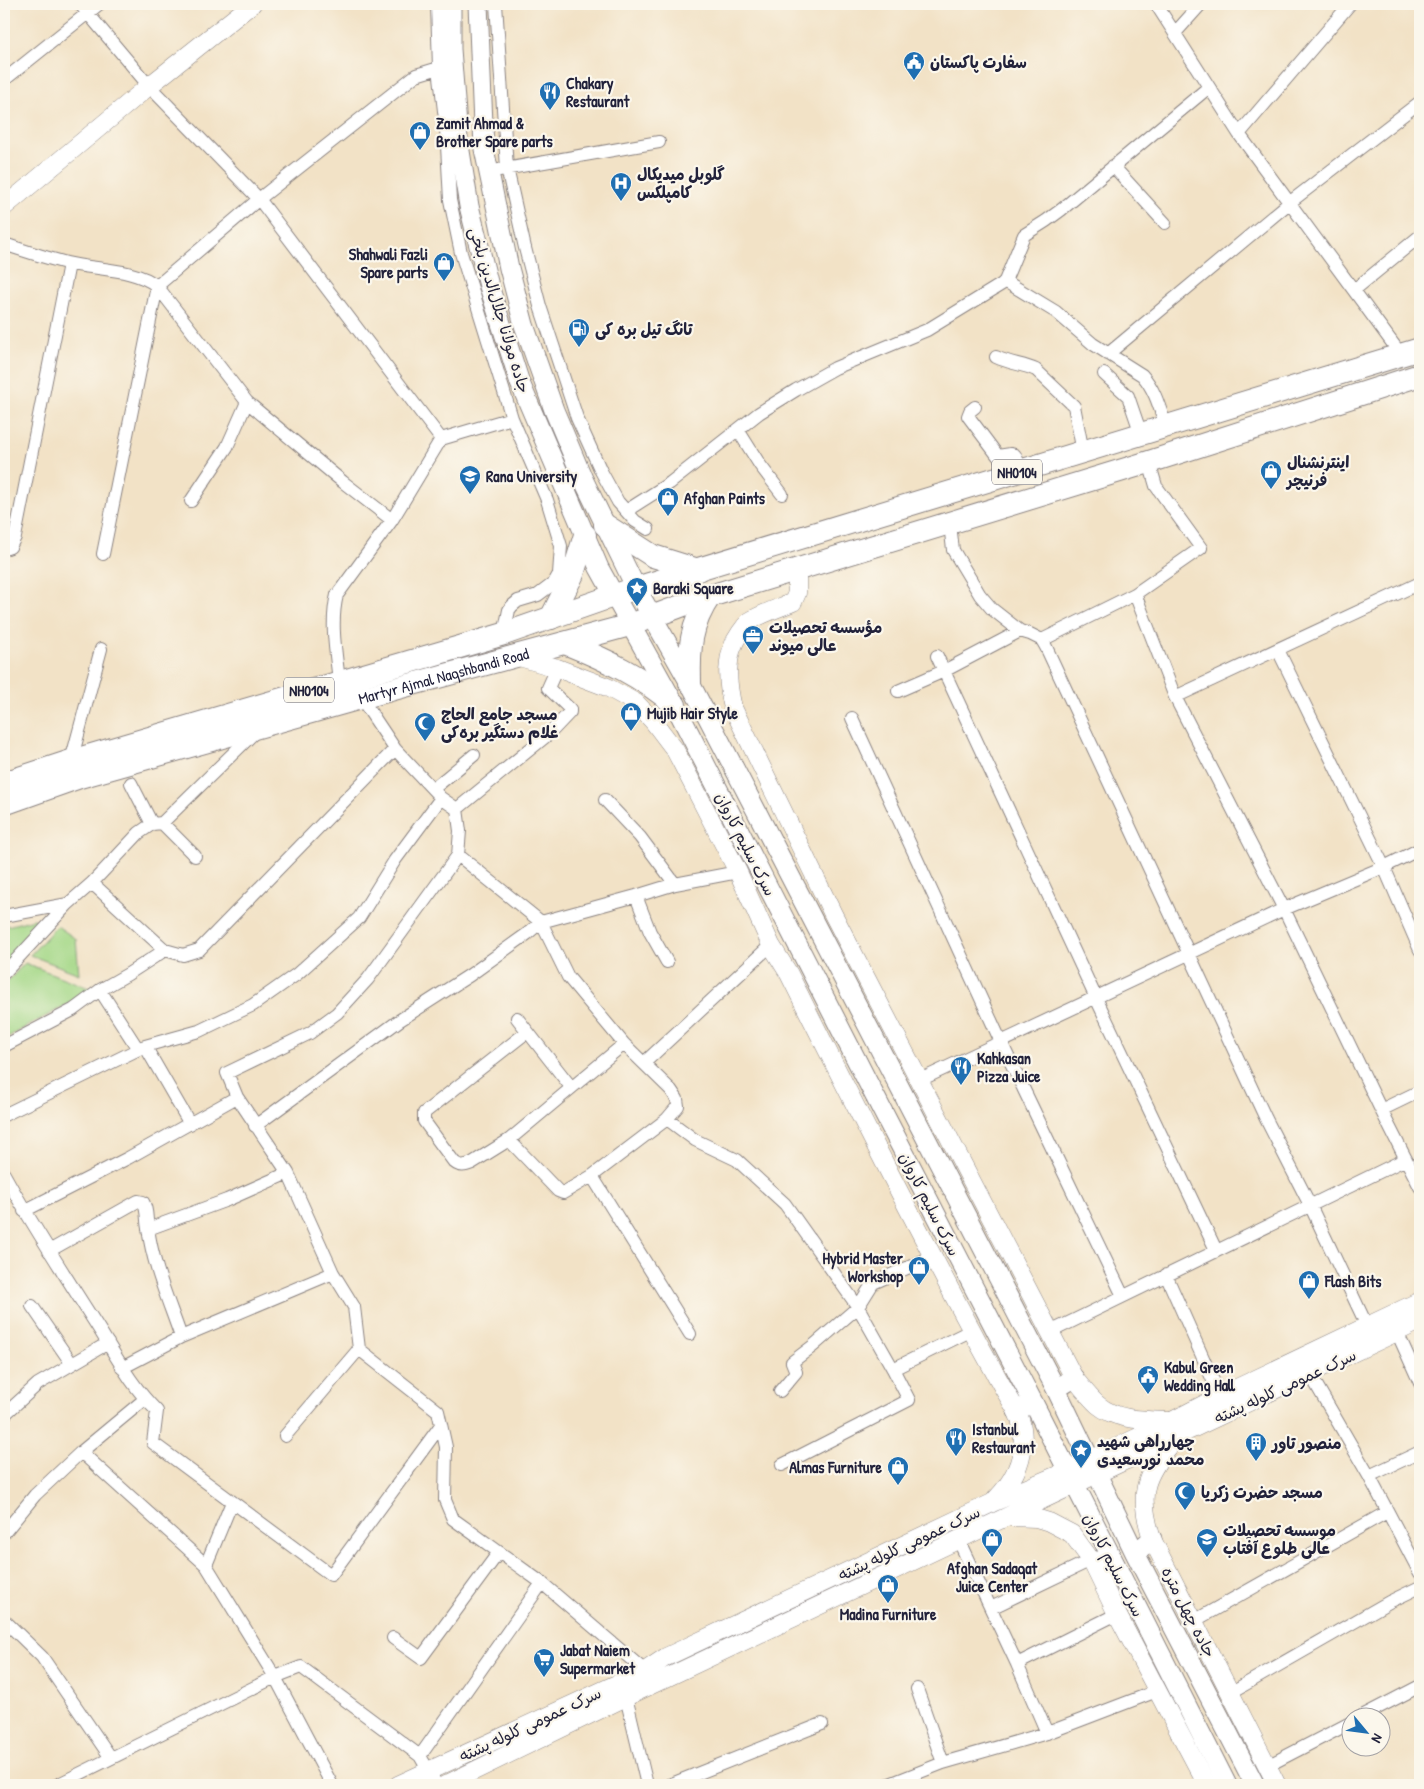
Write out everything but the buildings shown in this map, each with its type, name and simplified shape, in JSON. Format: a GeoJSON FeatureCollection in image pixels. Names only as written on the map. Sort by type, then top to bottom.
{"type":"FeatureCollection","features":[{"type":"Feature","properties":{"kind":"highway","name":"NH0104"},"geometry":{"type":"LineString","coordinates":[[614,597],[636,588],[1411,352]]}},
{"type":"Feature","properties":{"kind":"highway","name":"NH0104"},"geometry":{"type":"LineString","coordinates":[[652,616],[710,596],[1149,462],[1420,375]]}},
{"type":"Feature","properties":{"kind":"highway"},"geometry":{"type":"LineString","coordinates":[[605,525],[653,556],[699,570]]}},
{"type":"Feature","properties":{"kind":"highway"},"geometry":{"type":"LineString","coordinates":[[551,618],[573,574],[585,534]]}},
{"type":"Feature","properties":{"kind":"highway"},"geometry":{"type":"LineString","coordinates":[[690,683],[690,644],[700,613],[710,596]]}},
{"type":"Feature","properties":{"kind":"highway","name":"Martyr Ajmal Naqshbandi Road"},"geometry":{"type":"LineString","coordinates":[[4,783],[71,761],[504,634],[614,597]]}},
{"type":"Feature","properties":{"kind":"highway","name":"Martyr Ajmal Naqshbandi Road"},"geometry":{"type":"LineString","coordinates":[[4,804],[80,777],[630,625],[652,616]]}},
{"type":"Feature","properties":{"kind":"highway"},"geometry":{"type":"LineString","coordinates":[[566,643],[600,657],[641,679],[675,705]]}},
{"type":"Feature","properties":{"kind":"main road","name":"جاده مولانا جلال‌الدین بلخی"},"geometry":{"type":"LineString","coordinates":[[451,4],[451,49],[458,139],[471,214],[489,286],[520,383],[599,568],[630,625]]}},
{"type":"Feature","properties":{"kind":"main road","name":"جاده مولانا جلال‌الدین بلخی"},"geometry":{"type":"LineString","coordinates":[[478,4],[484,149],[498,170],[509,268],[524,325],[554,410],[583,479],[636,588],[690,683],[1056,1389],[1135,1552],[1255,1785]]}},
{"type":"Feature","properties":{"kind":"main road","name":"سرک سلیم کاروان"},"geometry":{"type":"LineString","coordinates":[[630,625],[675,705],[882,1110],[1025,1407],[1071,1478],[1227,1785]]}},
{"type":"Feature","properties":{"kind":"main road"},"geometry":{"type":"LineString","coordinates":[[1056,1389],[1074,1378]]}},
{"type":"Feature","properties":{"kind":"main road"},"geometry":{"type":"LineString","coordinates":[[1135,1552],[1152,1539]]}},
{"type":"Feature","properties":{"kind":"main road"},"geometry":{"type":"LineString","coordinates":[[1091,1560],[1114,1564]]}},
{"type":"Feature","properties":{"kind":"street"},"geometry":{"type":"LineString","coordinates":[[4,80],[84,8],[100,4]]}},
{"type":"Feature","properties":{"kind":"street"},"geometry":{"type":"LineString","coordinates":[[4,206],[252,4]]}},
{"type":"Feature","properties":{"kind":"street"},"geometry":{"type":"LineString","coordinates":[[437,4],[439,68],[446,128],[450,200],[459,244],[490,351],[512,418],[547,500],[561,546],[559,574],[554,583],[542,592],[518,601],[512,606],[509,610],[504,634]]}},
{"type":"Feature","properties":{"kind":"street"},"geometry":{"type":"LineString","coordinates":[[496,4],[498,170],[577,418],[601,471],[618,502],[635,521],[648,529]]}},
{"type":"Feature","properties":{"kind":"street"},"geometry":{"type":"LineString","coordinates":[[1156,4],[1238,134],[1354,290],[1411,352]]}},
{"type":"Feature","properties":{"kind":"street"},"geometry":{"type":"LineString","coordinates":[[1175,34],[1202,4]]}},
{"type":"Feature","properties":{"kind":"street"},"geometry":{"type":"LineString","coordinates":[[1238,134],[1350,4]]}},
{"type":"Feature","properties":{"kind":"street"},"geometry":{"type":"LineString","coordinates":[[84,8],[149,86],[259,200],[441,439]]}},
{"type":"Feature","properties":{"kind":"street"},"geometry":{"type":"LineString","coordinates":[[103,554],[157,286],[259,200],[416,75],[439,68]]}},
{"type":"Feature","properties":{"kind":"street"},"geometry":{"type":"LineString","coordinates":[[626,510],[670,483],[759,413],[796,390],[835,368],[927,330],[1005,281],[1024,234],[1046,221],[1209,87]]}},
{"type":"Feature","properties":{"kind":"street"},"geometry":{"type":"LineString","coordinates":[[1108,354],[1289,203],[1420,102]]}},
{"type":"Feature","properties":{"kind":"street"},"geometry":{"type":"LineString","coordinates":[[498,170],[659,142]]}},
{"type":"Feature","properties":{"kind":"street"},"geometry":{"type":"LineString","coordinates":[[1113,166],[1165,223]]}},
{"type":"Feature","properties":{"kind":"street"},"geometry":{"type":"LineString","coordinates":[[1354,290],[1420,236]]}},
{"type":"Feature","properties":{"kind":"street"},"geometry":{"type":"LineString","coordinates":[[4,244],[69,264],[136,275],[150,280],[157,286],[246,402],[392,520]]}},
{"type":"Feature","properties":{"kind":"street"},"geometry":{"type":"LineString","coordinates":[[7,548],[15,537],[69,264]]}},
{"type":"Feature","properties":{"kind":"street"},"geometry":{"type":"LineString","coordinates":[[1005,281],[1056,312],[1108,354],[1142,375],[1159,405],[1166,427]]}},
{"type":"Feature","properties":{"kind":"street"},"geometry":{"type":"LineString","coordinates":[[996,356],[1010,363],[1036,370],[1071,402],[1075,410],[1083,452]]}},
{"type":"Feature","properties":{"kind":"street"},"geometry":{"type":"LineString","coordinates":[[1104,374],[1128,396],[1141,434]]}},
{"type":"Feature","properties":{"kind":"street"},"geometry":{"type":"LineString","coordinates":[[191,501],[227,448],[246,402]]}},
{"type":"Feature","properties":{"kind":"street"},"geometry":{"type":"LineString","coordinates":[[975,407],[968,416],[998,456],[1015,455],[1022,471]]}},
{"type":"Feature","properties":{"kind":"street"},"geometry":{"type":"LineString","coordinates":[[338,682],[334,620],[337,595],[392,520],[441,439],[512,418]]}},
{"type":"Feature","properties":{"kind":"street"},"geometry":{"type":"LineString","coordinates":[[738,430],[760,465],[782,494]]}},
{"type":"Feature","properties":{"kind":"street"},"geometry":{"type":"LineString","coordinates":[[1042,640],[1135,594],[1202,548],[1156,486],[1149,462]]}},
{"type":"Feature","properties":{"kind":"street"},"geometry":{"type":"LineString","coordinates":[[547,500],[568,493]]}},
{"type":"Feature","properties":{"kind":"street"},"geometry":{"type":"LineString","coordinates":[[950,524],[953,550],[957,560],[980,595],[992,609],[1020,632],[1030,634],[1042,640],[1266,1119],[1310,1205],[1367,1326]]}},
{"type":"Feature","properties":{"kind":"street"},"geometry":{"type":"LineString","coordinates":[[797,571],[797,594],[793,602],[748,622],[736,638],[727,675],[728,690],[733,708],[834,916],[1074,1378],[1098,1405],[1115,1414],[1175,1429]]}},
{"type":"Feature","properties":{"kind":"street"},"geometry":{"type":"LineString","coordinates":[[1175,697],[1420,583]]}},
{"type":"Feature","properties":{"kind":"street"},"geometry":{"type":"LineString","coordinates":[[1135,594],[1175,697],[1284,909],[1381,1110],[1420,1186]]}},
{"type":"Feature","properties":{"kind":"street"},"geometry":{"type":"LineString","coordinates":[[898,691],[1020,632]]}},
{"type":"Feature","properties":{"kind":"street"},"geometry":{"type":"LineString","coordinates":[[71,761],[100,649]]}},
{"type":"Feature","properties":{"kind":"street"},"geometry":{"type":"LineString","coordinates":[[1278,650],[1384,868],[1420,950]]}},
{"type":"Feature","properties":{"kind":"street"},"geometry":{"type":"LineString","coordinates":[[516,656],[557,668],[607,687],[636,704],[653,721],[675,750],[738,872],[771,944],[789,974],[932,1257],[972,1330],[1025,1407],[1021,1456],[1017,1471],[1007,1488],[992,1504]]}},
{"type":"Feature","properties":{"kind":"street"},"geometry":{"type":"LineString","coordinates":[[937,656],[1216,1250]]}},
{"type":"Feature","properties":{"kind":"street"},"geometry":{"type":"LineString","coordinates":[[457,809],[551,732],[570,712],[570,708],[548,688],[557,668]]}},
{"type":"Feature","properties":{"kind":"street"},"geometry":{"type":"LineString","coordinates":[[361,698],[395,748],[437,793],[457,809],[460,831],[458,855],[368,979],[337,1014],[310,1033],[226,1073],[237,1097],[288,1173],[333,1272],[354,1307],[359,1349],[438,1411],[446,1448],[444,1500],[453,1519],[542,1583],[644,1671],[662,1680]]}},
{"type":"Feature","properties":{"kind":"street"},"geometry":{"type":"LineString","coordinates":[[852,718],[1001,1042],[1123,1296]]}},
{"type":"Feature","properties":{"kind":"street"},"geometry":{"type":"LineString","coordinates":[[4,973],[139,832],[157,823],[260,727]]}},
{"type":"Feature","properties":{"kind":"street"},"geometry":{"type":"LineString","coordinates":[[92,883],[165,950],[183,955],[199,950],[395,748]]}},
{"type":"Feature","properties":{"kind":"street"},"geometry":{"type":"LineString","coordinates":[[4,1115],[141,1048],[198,1031],[253,1005],[297,974],[359,918],[437,793],[474,755]]}},
{"type":"Feature","properties":{"kind":"street"},"geometry":{"type":"LineString","coordinates":[[131,783],[157,823],[195,856]]}},
{"type":"Feature","properties":{"kind":"street"},"geometry":{"type":"LineString","coordinates":[[605,800],[640,836],[675,884]]}},
{"type":"Feature","properties":{"kind":"street"},"geometry":{"type":"LineString","coordinates":[[920,1080],[1284,909],[1384,868],[1420,849]]}},
{"type":"Feature","properties":{"kind":"street"},"geometry":{"type":"LineString","coordinates":[[458,855],[540,922],[568,977],[624,1044],[671,1090],[677,1100],[678,1106],[667,1119],[592,1176],[563,1193],[558,1192],[508,1140]]}},
{"type":"Feature","properties":{"kind":"street"},"geometry":{"type":"LineString","coordinates":[[256,1126],[400,1020],[505,950],[540,922],[675,884],[738,872]]}},
{"type":"Feature","properties":{"kind":"street"},"geometry":{"type":"LineString","coordinates":[[636,896],[650,932],[667,962]]}},
{"type":"Feature","properties":{"kind":"street"},"geometry":{"type":"LineString","coordinates":[[4,916],[68,904]]}},
{"type":"Feature","properties":{"kind":"street"},"geometry":{"type":"LineString","coordinates":[[644,1064],[771,944]]}},
{"type":"Feature","properties":{"kind":"street"},"geometry":{"type":"LineString","coordinates":[[4,1046],[72,1010],[100,990],[165,950]]}},
{"type":"Feature","properties":{"kind":"street"},"geometry":{"type":"LineString","coordinates":[[100,990],[141,1048],[190,1124]]}},
{"type":"Feature","properties":{"kind":"street"},"geometry":{"type":"LineString","coordinates":[[517,1018],[571,1087]]}},
{"type":"Feature","properties":{"kind":"street"},"geometry":{"type":"LineString","coordinates":[[527,1032],[424,1113],[424,1121],[459,1166],[472,1163],[508,1140],[624,1044]]}},
{"type":"Feature","properties":{"kind":"street"},"geometry":{"type":"LineString","coordinates":[[1381,1110],[1420,1091]]}},
{"type":"Feature","properties":{"kind":"street"},"geometry":{"type":"LineString","coordinates":[[24,1211],[190,1124],[237,1097]]}},
{"type":"Feature","properties":{"kind":"street"},"geometry":{"type":"LineString","coordinates":[[667,1119],[695,1140],[737,1160],[785,1204],[858,1307],[894,1368],[909,1400],[782,1465]]}},
{"type":"Feature","properties":{"kind":"street"},"geometry":{"type":"LineString","coordinates":[[1050,1332],[1406,1159]]}},
{"type":"Feature","properties":{"kind":"street"},"geometry":{"type":"LineString","coordinates":[[148,1229],[226,1200],[288,1173]]}},
{"type":"Feature","properties":{"kind":"street"},"geometry":{"type":"LineString","coordinates":[[4,1174],[24,1211],[122,1368],[157,1411],[153,1442],[331,1575],[441,1426]]}},
{"type":"Feature","properties":{"kind":"street"},"geometry":{"type":"LineString","coordinates":[[592,1176],[690,1334]]}},
{"type":"Feature","properties":{"kind":"street"},"geometry":{"type":"LineString","coordinates":[[49,1251],[138,1201],[143,1202],[146,1206],[148,1229],[158,1273],[181,1337]]}},
{"type":"Feature","properties":{"kind":"street"},"geometry":{"type":"LineString","coordinates":[[780,1391],[796,1372],[792,1362],[858,1307],[873,1283],[932,1257]]}},
{"type":"Feature","properties":{"kind":"street"},"geometry":{"type":"LineString","coordinates":[[122,1368],[181,1337],[333,1272]]}},
{"type":"Feature","properties":{"kind":"street"},"geometry":{"type":"LineString","coordinates":[[1166,1275],[1220,1396]]}},
{"type":"Feature","properties":{"kind":"street","name":"سرک عمومی کلوله پشته"},"geometry":{"type":"LineString","coordinates":[[1175,1429],[1220,1396],[1420,1301]]}},
{"type":"Feature","properties":{"kind":"street"},"geometry":{"type":"LineString","coordinates":[[32,1306],[72,1364]]}},
{"type":"Feature","properties":{"kind":"street","name":"سرک عمومی کلوله پشته"},"geometry":{"type":"LineString","coordinates":[[445,1785],[626,1696],[1008,1516],[1071,1478],[1094,1467],[1175,1429],[1310,1374],[1420,1321]]}},
{"type":"Feature","properties":{"kind":"street"},"geometry":{"type":"LineString","coordinates":[[894,1368],[972,1330]]}},
{"type":"Feature","properties":{"kind":"street"},"geometry":{"type":"LineString","coordinates":[[1397,1332],[1420,1384]]}},
{"type":"Feature","properties":{"kind":"street"},"geometry":{"type":"LineString","coordinates":[[6,1408],[38,1384],[108,1343]]}},
{"type":"Feature","properties":{"kind":"street"},"geometry":{"type":"LineString","coordinates":[[285,1436],[359,1349]]}},
{"type":"Feature","properties":{"kind":"street"},"geometry":{"type":"LineString","coordinates":[[1310,1374],[1369,1476],[1420,1573]]}},
{"type":"Feature","properties":{"kind":"street"},"geometry":{"type":"LineString","coordinates":[[4,1533],[35,1495],[80,1452],[145,1398]]}},
{"type":"Feature","properties":{"kind":"street","name":"جاده چهل متره"},"geometry":{"type":"LineString","coordinates":[[1175,1429],[1145,1486],[1145,1517],[1152,1539],[1277,1785]]}},
{"type":"Feature","properties":{"kind":"street"},"geometry":{"type":"LineString","coordinates":[[80,1452],[206,1565],[276,1677],[332,1785]]}},
{"type":"Feature","properties":{"kind":"street"},"geometry":{"type":"LineString","coordinates":[[1369,1476],[1420,1452]]}},
{"type":"Feature","properties":{"kind":"street","name":"سرک عمومی کلوله پشته"},"geometry":{"type":"LineString","coordinates":[[398,1785],[644,1671],[666,1657],[992,1504],[1071,1478]]}},
{"type":"Feature","properties":{"kind":"street"},"geometry":{"type":"LineString","coordinates":[[206,1565],[232,1502]]}},
{"type":"Feature","properties":{"kind":"street"},"geometry":{"type":"LineString","coordinates":[[1194,1621],[1387,1512]]}},
{"type":"Feature","properties":{"kind":"street"},"geometry":{"type":"LineString","coordinates":[[1008,1516],[1036,1518],[1049,1522],[1072,1534],[1091,1560],[1156,1691],[1207,1785]]}},
{"type":"Feature","properties":{"kind":"street"},"geometry":{"type":"LineString","coordinates":[[958,1539],[1048,1733]]}},
{"type":"Feature","properties":{"kind":"street"},"geometry":{"type":"LineString","coordinates":[[394,1638],[422,1658],[499,1552]]}},
{"type":"Feature","properties":{"kind":"street"},"geometry":{"type":"LineString","coordinates":[[991,1608],[1091,1560]]}},
{"type":"Feature","properties":{"kind":"street"},"geometry":{"type":"LineString","coordinates":[[57,1785],[276,1677],[302,1667],[428,1771],[542,1583]]}},
{"type":"Feature","properties":{"kind":"street"},"geometry":{"type":"LineString","coordinates":[[1230,1693],[1389,1602],[1420,1587]]}},
{"type":"Feature","properties":{"kind":"street"},"geometry":{"type":"LineString","coordinates":[[1017,1664],[1117,1614]]}},
{"type":"Feature","properties":{"kind":"street"},"geometry":{"type":"LineString","coordinates":[[4,1620],[42,1657],[111,1758]]}},
{"type":"Feature","properties":{"kind":"street"},"geometry":{"type":"LineString","coordinates":[[1381,1706],[1420,1686]]}},
{"type":"Feature","properties":{"kind":"street"},"geometry":{"type":"LineString","coordinates":[[918,1689],[943,1763]]}},
{"type":"Feature","properties":{"kind":"street"},"geometry":{"type":"LineString","coordinates":[[887,1785],[943,1763],[1048,1733],[1156,1691]]}},
{"type":"Feature","properties":{"kind":"street"},"geometry":{"type":"LineString","coordinates":[[626,1696],[647,1785]]}},
{"type":"Feature","properties":{"kind":"street"},"geometry":{"type":"LineString","coordinates":[[669,1785],[822,1724]]}},
{"type":"Feature","properties":{"kind":"street"},"geometry":{"type":"LineString","coordinates":[[1267,1766],[1342,1727]]}},
{"type":"Feature","properties":{"kind":"green space"},"geometry":{"type":"Polygon","coordinates":[[[34,919],[43,924],[4,966],[4,927],[34,919]]]}},
{"type":"Feature","properties":{"kind":"green space"},"geometry":{"type":"Polygon","coordinates":[[[57,926],[76,939],[79,974],[30,955],[57,926]]]}},
{"type":"Feature","properties":{"kind":"green space"},"geometry":{"type":"Polygon","coordinates":[[[25,963],[94,990],[4,1039],[4,985],[25,963]]]}},
{"type":"Feature","properties":{"kind":"place","name":"سفارت پاکستان"},"geometry":{"type":"Point","coordinates":[914,81]}},
{"type":"Feature","properties":{"kind":"place","name":"Chakary Restaurant"},"geometry":{"type":"Point","coordinates":[550,111]}},
{"type":"Feature","properties":{"kind":"place","name":"Zamit Ahmad & Brother Spare parts"},"geometry":{"type":"Point","coordinates":[420,151]}},
{"type":"Feature","properties":{"kind":"place","name":"گلوبل میدیکال کامپلکس"},"geometry":{"type":"Point","coordinates":[621,202]}},
{"type":"Feature","properties":{"kind":"place","name":"Shahwali Fazli Spare parts"},"geometry":{"type":"Point","coordinates":[444,282]}},
{"type":"Feature","properties":{"kind":"place","name":"تانگ تیل بره کی"},"geometry":{"type":"Point","coordinates":[579,348]}},
{"type":"Feature","properties":{"kind":"place","name":"اینترنشنال فرنیچر"},"geometry":{"type":"Point","coordinates":[1271,490]}},
{"type":"Feature","properties":{"kind":"place","name":"Rana University"},"geometry":{"type":"Point","coordinates":[470,495]}},
{"type":"Feature","properties":{"kind":"place","name":"Afghan Paints"},"geometry":{"type":"Point","coordinates":[668,517]}},
{"type":"Feature","properties":{"kind":"place","name":"Baraki Square"},"geometry":{"type":"Point","coordinates":[637,607]}},
{"type":"Feature","properties":{"kind":"place","name":"مؤسسه تحصیلات عالی میوند"},"geometry":{"type":"Point","coordinates":[753,655]}},
{"type":"Feature","properties":{"kind":"place","name":"Mujib Hair Style"},"geometry":{"type":"Point","coordinates":[631,732]}},
{"type":"Feature","properties":{"kind":"place","name":"مسجد جامع الحاج غلام دستگیر بره‌کی"},"geometry":{"type":"Point","coordinates":[425,742]}},
{"type":"Feature","properties":{"kind":"place","name":"Kahkasan Pizza Juice"},"geometry":{"type":"Point","coordinates":[961,1086]}},
{"type":"Feature","properties":{"kind":"place","name":"Hybrid Master Workshop"},"geometry":{"type":"Point","coordinates":[919,1286]}},
{"type":"Feature","properties":{"kind":"place","name":"Flash Bits"},"geometry":{"type":"Point","coordinates":[1309,1300]}},
{"type":"Feature","properties":{"kind":"place","name":"Kabul Green Wedding Hall"},"geometry":{"type":"Point","coordinates":[1148,1395]}},
{"type":"Feature","properties":{"kind":"place","name":"Istanbul Restaurant"},"geometry":{"type":"Point","coordinates":[956,1457]}},
{"type":"Feature","properties":{"kind":"place","name":"منصور تاور"},"geometry":{"type":"Point","coordinates":[1256,1462]}},
{"type":"Feature","properties":{"kind":"place","name":"چهارراهی شهید محمد نورسعیدی"},"geometry":{"type":"Point","coordinates":[1081,1469]}},
{"type":"Feature","properties":{"kind":"place","name":"Almas Furniture"},"geometry":{"type":"Point","coordinates":[898,1486]}},
{"type":"Feature","properties":{"kind":"place","name":"مسجد حضرت زکریا"},"geometry":{"type":"Point","coordinates":[1185,1511]}},
{"type":"Feature","properties":{"kind":"place","name":"Afghan Sadaqat Juice Center"},"geometry":{"type":"Point","coordinates":[992,1558]}},
{"type":"Feature","properties":{"kind":"place","name":"موسسه تحصیلات عالی طلوع آفتاب"},"geometry":{"type":"Point","coordinates":[1207,1558]}},
{"type":"Feature","properties":{"kind":"place","name":"Madina Furniture"},"geometry":{"type":"Point","coordinates":[888,1604]}},
{"type":"Feature","properties":{"kind":"place","name":"Jabat Naiem Supermarket"},"geometry":{"type":"Point","coordinates":[544,1678]}}]}
